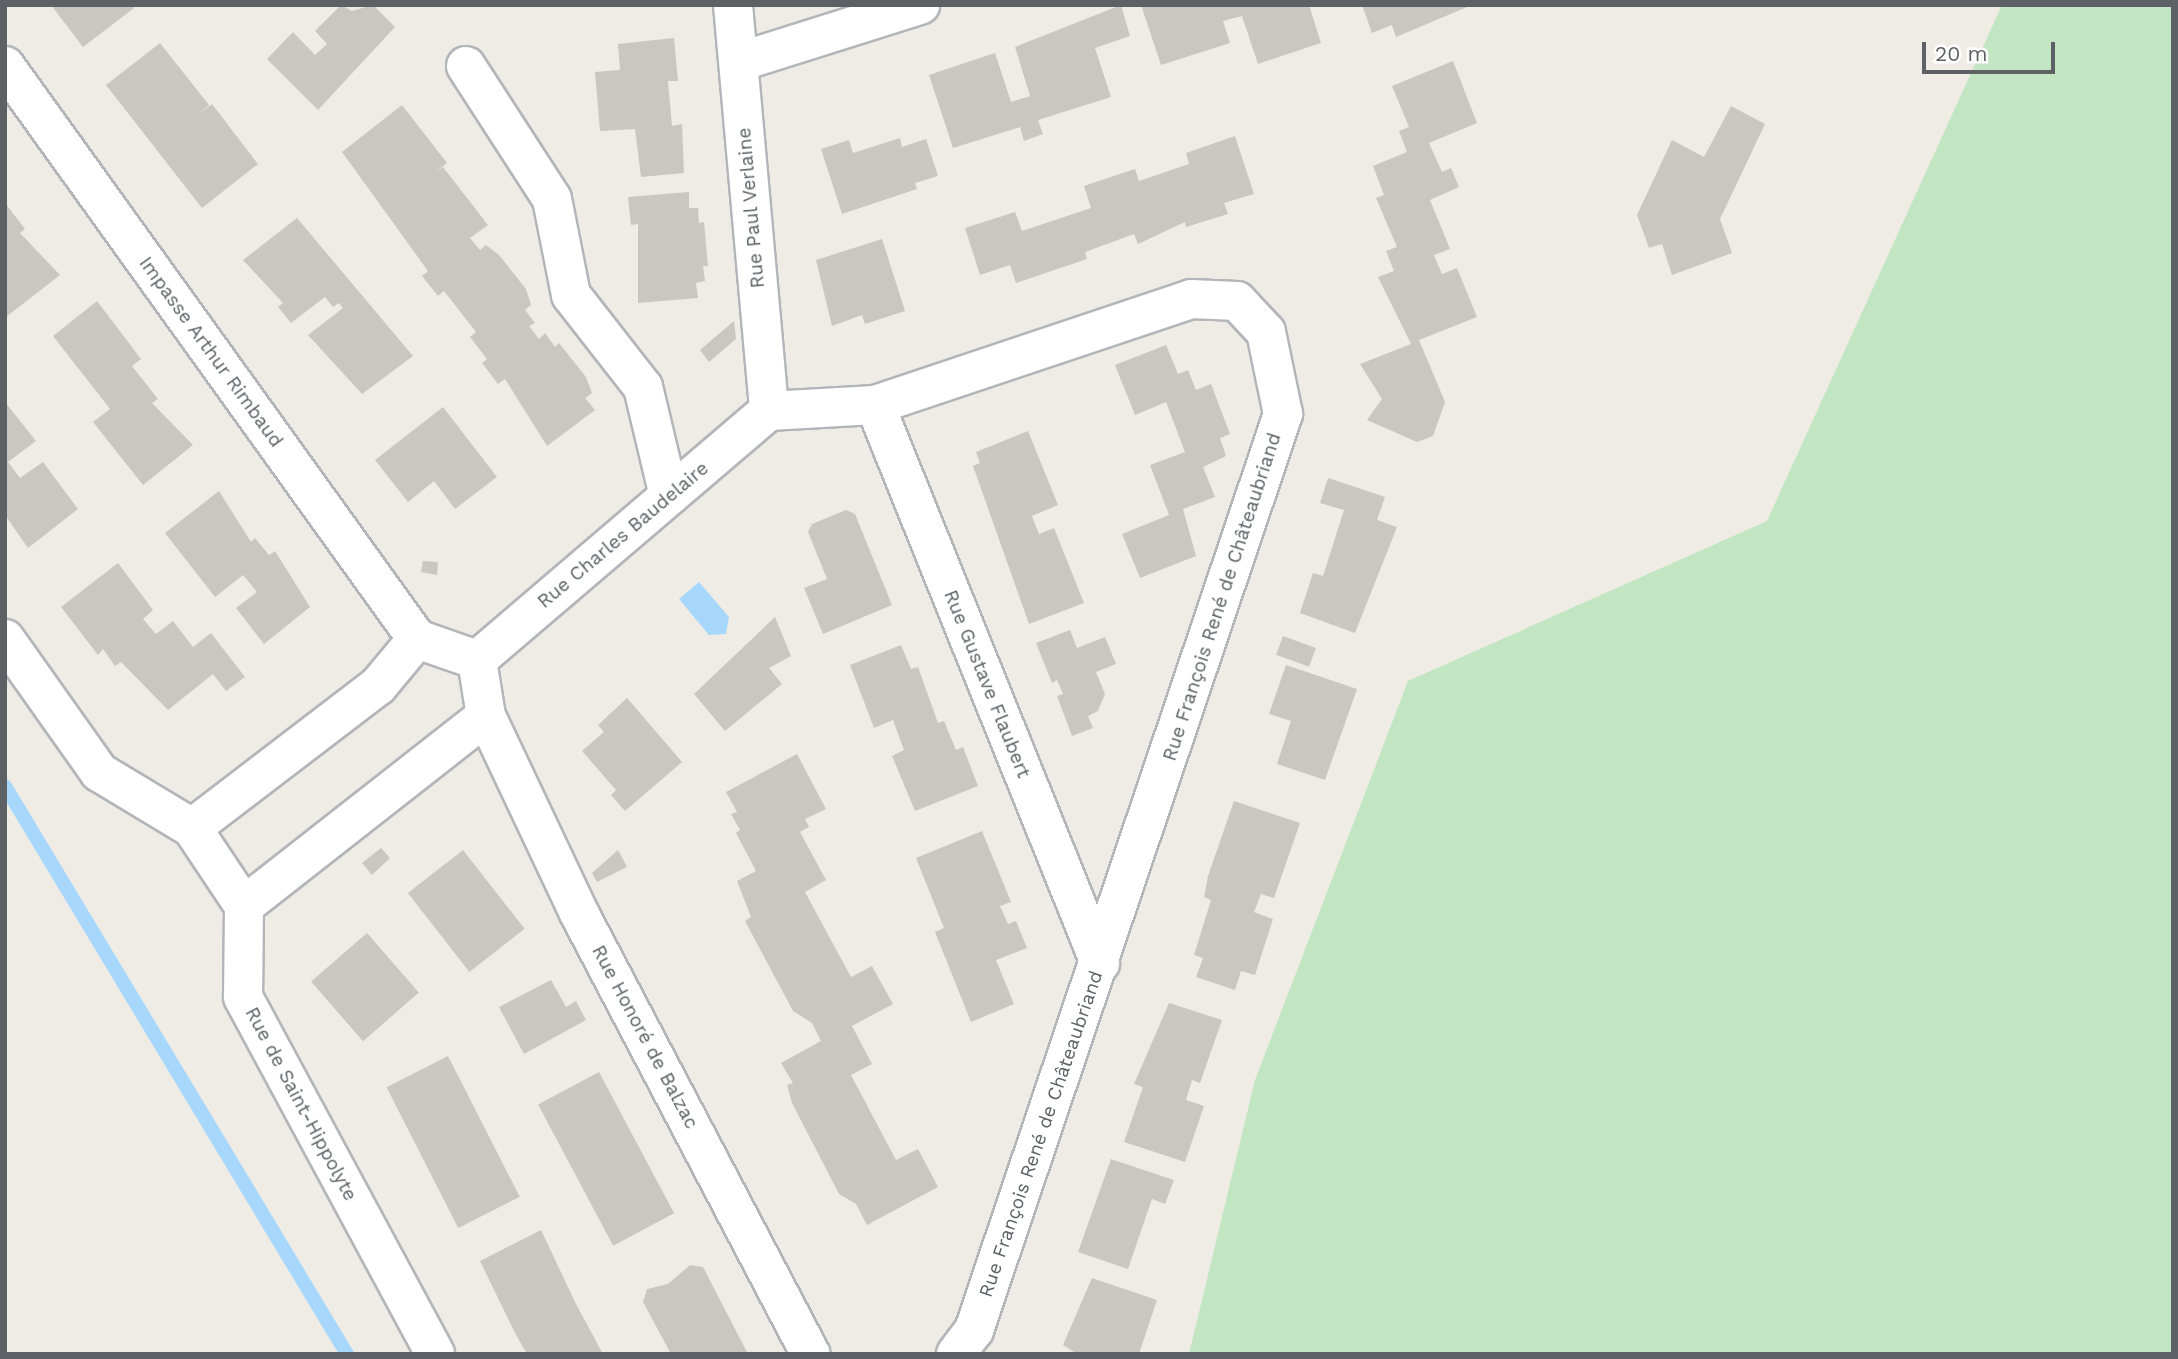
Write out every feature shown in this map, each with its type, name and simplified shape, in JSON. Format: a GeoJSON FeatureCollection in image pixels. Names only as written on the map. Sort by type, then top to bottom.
{"type":"FeatureCollection","features":[{"type":"Feature","properties":{"kind":"street","name":"Rue Paul Verlaine"},"geometry":{"type":"LineString","coordinates":[[733,5],[769,411]]}},
{"type":"Feature","properties":{"kind":"street"},"geometry":{"type":"LineString","coordinates":[[738,62],[920,5]]}},
{"type":"Feature","properties":{"kind":"street","name":"Impasse Arthur Rimbaud"},"geometry":{"type":"LineString","coordinates":[[5,66],[417,639]]}},
{"type":"Feature","properties":{"kind":"street"},"geometry":{"type":"LineString","coordinates":[[466,66],[552,199],[572,295],[643,387],[669,496]]}},
{"type":"Feature","properties":{"kind":"street","name":"Rue François René de Châteaubriand"},"geometry":{"type":"LineString","coordinates":[[769,411],[874,405],[1191,299],[1237,301],[1265,332],[1283,414],[974,1330],[956,1354]]}},
{"type":"Feature","properties":{"kind":"street","name":"Rue Gustave Flaubert"},"geometry":{"type":"LineString","coordinates":[[874,405],[1100,963]]}},
{"type":"Feature","properties":{"kind":"street","name":"Rue Charles Baudelaire"},"geometry":{"type":"LineString","coordinates":[[477,660],[769,411]]}},
{"type":"Feature","properties":{"kind":"street"},"geometry":{"type":"LineString","coordinates":[[5,639],[99,772],[192,828],[244,906],[486,716],[477,660],[417,639],[378,686],[192,828]]}},
{"type":"Feature","properties":{"kind":"street","name":"Rue Honoré de Balzac"},"geometry":{"type":"LineString","coordinates":[[486,716],[579,913],[811,1354]]}},
{"type":"Feature","properties":{"kind":"street","name":"Rue de Saint-Hippolyte"},"geometry":{"type":"LineString","coordinates":[[244,906],[243,997],[435,1354]]}},
{"type":"Feature","properties":{"kind":"green space"},"geometry":{"type":"Polygon","coordinates":[[[2002,5],[2173,5],[2173,1354],[1189,1354],[1255,1080],[1408,681],[1767,521],[2002,5]]]}},
{"type":"Feature","properties":{"kind":"water"},"geometry":{"type":"Polygon","coordinates":[[[699,582],[729,617],[726,634],[709,635],[679,599],[699,582]]]}},
{"type":"Feature","properties":{"kind":"building"},"geometry":{"type":"Polygon","coordinates":[[[51,5],[132,5],[134,8],[83,47],[51,5]]]}},
{"type":"Feature","properties":{"kind":"building"},"geometry":{"type":"Polygon","coordinates":[[[341,5],[352,11],[373,5],[395,27],[318,110],[267,59],[293,32],[315,55],[327,44],[315,31],[341,5]]]}},
{"type":"Feature","properties":{"kind":"building"},"geometry":{"type":"Polygon","coordinates":[[[1121,5],[1130,36],[1095,48],[1111,97],[1038,120],[1043,134],[1024,141],[1020,127],[953,148],[929,75],[995,53],[1011,102],[1030,96],[1015,47],[1121,5]]]}},
{"type":"Feature","properties":{"kind":"building"},"geometry":{"type":"Polygon","coordinates":[[[1141,5],[1309,5],[1321,43],[1258,64],[1242,16],[1223,21],[1230,43],[1161,65],[1141,5]]]}},
{"type":"Feature","properties":{"kind":"building"},"geometry":{"type":"Polygon","coordinates":[[[1362,5],[1472,5],[1396,37],[1392,25],[1372,33],[1362,5]]]}},
{"type":"Feature","properties":{"kind":"building"},"geometry":{"type":"Polygon","coordinates":[[[674,38],[678,81],[668,81],[672,126],[682,124],[684,173],[641,177],[635,129],[600,131],[595,72],[620,70],[618,44],[674,38]]]}},
{"type":"Feature","properties":{"kind":"building"},"geometry":{"type":"Polygon","coordinates":[[[160,43],[209,105],[197,115],[212,104],[258,164],[202,208],[106,85],[160,43]]]}},
{"type":"Feature","properties":{"kind":"building"},"geometry":{"type":"Polygon","coordinates":[[[1453,61],[1477,123],[1429,143],[1442,172],[1451,168],[1459,187],[1430,200],[1450,249],[1434,255],[1442,274],[1457,268],[1477,317],[1419,340],[1445,402],[1433,436],[1417,442],[1367,420],[1382,399],[1360,364],[1411,344],[1378,277],[1394,271],[1386,251],[1397,247],[1376,198],[1384,195],[1373,166],[1407,152],[1399,131],[1409,127],[1392,86],[1453,61]]]}},
{"type":"Feature","properties":{"kind":"building"},"geometry":{"type":"Polygon","coordinates":[[[402,105],[447,163],[434,173],[443,167],[488,225],[470,238],[480,250],[486,245],[499,255],[526,289],[531,305],[525,310],[535,323],[529,326],[539,339],[545,333],[555,347],[559,343],[586,377],[592,393],[585,398],[595,410],[547,446],[505,379],[498,384],[482,363],[487,359],[470,337],[476,332],[444,291],[438,296],[422,276],[428,271],[342,152],[402,105]]]}},
{"type":"Feature","properties":{"kind":"building"},"geometry":{"type":"Polygon","coordinates":[[[1731,106],[1765,124],[1720,219],[1732,253],[1672,275],[1662,244],[1649,248],[1637,215],[1672,140],[1704,157],[1731,106]]]}},
{"type":"Feature","properties":{"kind":"building"},"geometry":{"type":"Polygon","coordinates":[[[1235,136],[1254,194],[1224,203],[1228,214],[1186,227],[1185,222],[1138,244],[1134,234],[1085,252],[1087,259],[1016,283],[1010,265],[980,275],[965,228],[1015,212],[1022,231],[1091,208],[1084,186],[1135,169],[1139,181],[1189,164],[1186,153],[1235,136]]]}},
{"type":"Feature","properties":{"kind":"building"},"geometry":{"type":"Polygon","coordinates":[[[900,138],[902,147],[926,139],[938,176],[915,183],[917,189],[842,214],[821,149],[849,140],[853,153],[900,138]]]}},
{"type":"Feature","properties":{"kind":"building"},"geometry":{"type":"Polygon","coordinates":[[[689,192],[689,208],[698,208],[699,223],[704,222],[708,266],[703,266],[705,281],[696,283],[698,298],[638,303],[638,224],[631,225],[628,197],[689,192]]]}},
{"type":"Feature","properties":{"kind":"building"},"geometry":{"type":"Polygon","coordinates":[[[5,203],[25,229],[20,233],[60,275],[6,317],[5,203]]]}},
{"type":"Feature","properties":{"kind":"building"},"geometry":{"type":"Polygon","coordinates":[[[297,218],[413,356],[362,394],[308,335],[343,308],[339,303],[333,307],[325,297],[291,323],[278,307],[283,303],[243,260],[297,218]]]}},
{"type":"Feature","properties":{"kind":"building"},"geometry":{"type":"Polygon","coordinates":[[[882,239],[905,311],[865,324],[862,315],[832,326],[816,260],[882,239]]]}},
{"type":"Feature","properties":{"kind":"building"},"geometry":{"type":"Polygon","coordinates":[[[97,301],[141,359],[132,366],[158,399],[152,403],[193,445],[143,485],[93,422],[110,409],[53,336],[97,301]]]}},
{"type":"Feature","properties":{"kind":"building"},"geometry":{"type":"Polygon","coordinates":[[[734,321],[736,339],[709,362],[700,350],[734,321]]]}},
{"type":"Feature","properties":{"kind":"building"},"geometry":{"type":"Polygon","coordinates":[[[1166,345],[1178,374],[1188,370],[1196,390],[1211,384],[1230,434],[1220,438],[1226,456],[1203,467],[1215,497],[1183,509],[1196,556],[1140,578],[1122,534],[1169,515],[1150,465],[1185,452],[1166,402],[1135,415],[1115,365],[1166,345]]]}},
{"type":"Feature","properties":{"kind":"building"},"geometry":{"type":"Polygon","coordinates":[[[5,402],[36,441],[8,462],[20,478],[43,462],[78,509],[28,548],[5,515],[5,402]]]}},
{"type":"Feature","properties":{"kind":"building"},"geometry":{"type":"Polygon","coordinates":[[[443,407],[497,477],[455,509],[434,481],[408,502],[375,460],[443,407]]]}},
{"type":"Feature","properties":{"kind":"building"},"geometry":{"type":"Polygon","coordinates":[[[1028,431],[1058,505],[1032,516],[1039,534],[1054,528],[1084,603],[1029,624],[973,466],[980,463],[976,452],[1028,431]]]}},
{"type":"Feature","properties":{"kind":"building"},"geometry":{"type":"Polygon","coordinates":[[[1328,478],[1385,497],[1377,520],[1397,527],[1355,633],[1300,613],[1313,573],[1323,576],[1344,510],[1320,503],[1328,478]]]}},
{"type":"Feature","properties":{"kind":"building"},"geometry":{"type":"Polygon","coordinates":[[[219,491],[251,542],[255,538],[269,555],[275,551],[310,607],[264,644],[236,608],[257,592],[243,575],[215,597],[165,533],[219,491]]]}},
{"type":"Feature","properties":{"kind":"building"},"geometry":{"type":"Polygon","coordinates":[[[846,510],[855,514],[892,605],[823,634],[804,588],[827,579],[808,532],[812,524],[846,510]]]}},
{"type":"Feature","properties":{"kind":"building"},"geometry":{"type":"Polygon","coordinates":[[[423,561],[438,562],[437,575],[421,572],[423,561]]]}},
{"type":"Feature","properties":{"kind":"building"},"geometry":{"type":"Polygon","coordinates":[[[118,563],[153,610],[143,619],[156,634],[173,621],[193,647],[211,633],[245,677],[226,691],[213,674],[168,710],[121,662],[115,666],[103,649],[98,655],[61,607],[118,563]]]}},
{"type":"Feature","properties":{"kind":"building"},"geometry":{"type":"Polygon","coordinates":[[[775,617],[791,656],[769,668],[782,684],[725,731],[694,694],[775,617]]]}},
{"type":"Feature","properties":{"kind":"building"},"geometry":{"type":"Polygon","coordinates":[[[1070,630],[1077,648],[1105,637],[1116,664],[1096,672],[1105,694],[1098,711],[1088,716],[1093,728],[1072,736],[1057,696],[1063,694],[1057,680],[1052,683],[1036,643],[1070,630]]]}},
{"type":"Feature","properties":{"kind":"building"},"geometry":{"type":"Polygon","coordinates":[[[1283,636],[1316,648],[1309,667],[1276,655],[1283,636]]]}},
{"type":"Feature","properties":{"kind":"building"},"geometry":{"type":"Polygon","coordinates":[[[901,645],[911,669],[918,667],[938,723],[944,721],[956,750],[963,747],[978,786],[915,811],[892,756],[904,750],[893,720],[874,728],[850,665],[901,645]]]}},
{"type":"Feature","properties":{"kind":"building"},"geometry":{"type":"Polygon","coordinates":[[[1286,665],[1357,689],[1325,780],[1277,764],[1291,721],[1269,714],[1286,665]]]}},
{"type":"Feature","properties":{"kind":"building"},"geometry":{"type":"Polygon","coordinates":[[[627,698],[682,762],[625,811],[611,795],[616,790],[582,751],[604,732],[598,725],[627,698]]]}},
{"type":"Feature","properties":{"kind":"building"},"geometry":{"type":"Polygon","coordinates":[[[797,754],[826,809],[805,819],[809,827],[800,832],[826,880],[805,892],[851,977],[872,966],[893,1004],[852,1026],[872,1064],[851,1075],[896,1160],[918,1149],[938,1187],[867,1225],[856,1204],[839,1194],[792,1103],[787,1085],[793,1083],[781,1063],[821,1041],[812,1023],[793,1011],[745,921],[751,917],[737,881],[756,871],[736,833],[740,830],[731,814],[737,812],[726,792],[797,754]]]}},
{"type":"Feature","properties":{"kind":"building"},"geometry":{"type":"Polygon","coordinates":[[[1234,801],[1300,823],[1274,898],[1261,894],[1254,912],[1273,919],[1255,975],[1241,971],[1235,990],[1196,977],[1203,958],[1194,955],[1211,900],[1204,897],[1208,876],[1234,801]]]}},
{"type":"Feature","properties":{"kind":"building"},"geometry":{"type":"Polygon","coordinates":[[[982,831],[1011,902],[1000,906],[1008,924],[1016,921],[1027,948],[996,960],[1014,1004],[971,1022],[935,932],[944,928],[916,858],[982,831]]]}},
{"type":"Feature","properties":{"kind":"building"},"geometry":{"type":"Polygon","coordinates":[[[381,848],[390,858],[372,875],[362,863],[381,848]]]}},
{"type":"Feature","properties":{"kind":"building"},"geometry":{"type":"Polygon","coordinates":[[[463,850],[525,929],[469,972],[408,893],[463,850]]]}},
{"type":"Feature","properties":{"kind":"building"},"geometry":{"type":"Polygon","coordinates":[[[618,850],[627,867],[597,882],[592,873],[618,850]]]}},
{"type":"Feature","properties":{"kind":"building"},"geometry":{"type":"Polygon","coordinates":[[[367,933],[419,993],[363,1041],[311,982],[367,933]]]}},
{"type":"Feature","properties":{"kind":"building"},"geometry":{"type":"Polygon","coordinates":[[[551,980],[566,1007],[576,1001],[586,1020],[524,1054],[499,1007],[551,980]]]}},
{"type":"Feature","properties":{"kind":"building"},"geometry":{"type":"Polygon","coordinates":[[[1169,1003],[1222,1020],[1200,1083],[1192,1080],[1186,1100],[1204,1106],[1185,1162],[1124,1142],[1143,1087],[1134,1084],[1169,1003]]]}},
{"type":"Feature","properties":{"kind":"building"},"geometry":{"type":"Polygon","coordinates":[[[448,1056],[520,1197],[458,1228],[387,1087],[448,1056]]]}},
{"type":"Feature","properties":{"kind":"building"},"geometry":{"type":"Polygon","coordinates":[[[599,1072],[674,1213],[613,1246],[538,1104],[599,1072]]]}},
{"type":"Feature","properties":{"kind":"building"},"geometry":{"type":"Polygon","coordinates":[[[1111,1159],[1174,1180],[1165,1204],[1152,1199],[1128,1269],[1078,1252],[1111,1159]]]}},
{"type":"Feature","properties":{"kind":"building"},"geometry":{"type":"Polygon","coordinates":[[[541,1230],[603,1354],[527,1354],[515,1333],[480,1261],[541,1230]]]}},
{"type":"Feature","properties":{"kind":"building"},"geometry":{"type":"Polygon","coordinates":[[[690,1265],[703,1267],[748,1354],[671,1354],[643,1302],[647,1289],[668,1284],[690,1265]]]}},
{"type":"Feature","properties":{"kind":"building"},"geometry":{"type":"Polygon","coordinates":[[[1092,1278],[1157,1300],[1139,1354],[1077,1354],[1063,1345],[1092,1278]]]}},
{"type":"Feature","properties":{"kind":"waterway"},"geometry":{"type":"LineString","coordinates":[[5,786],[347,1354]]}}]}
